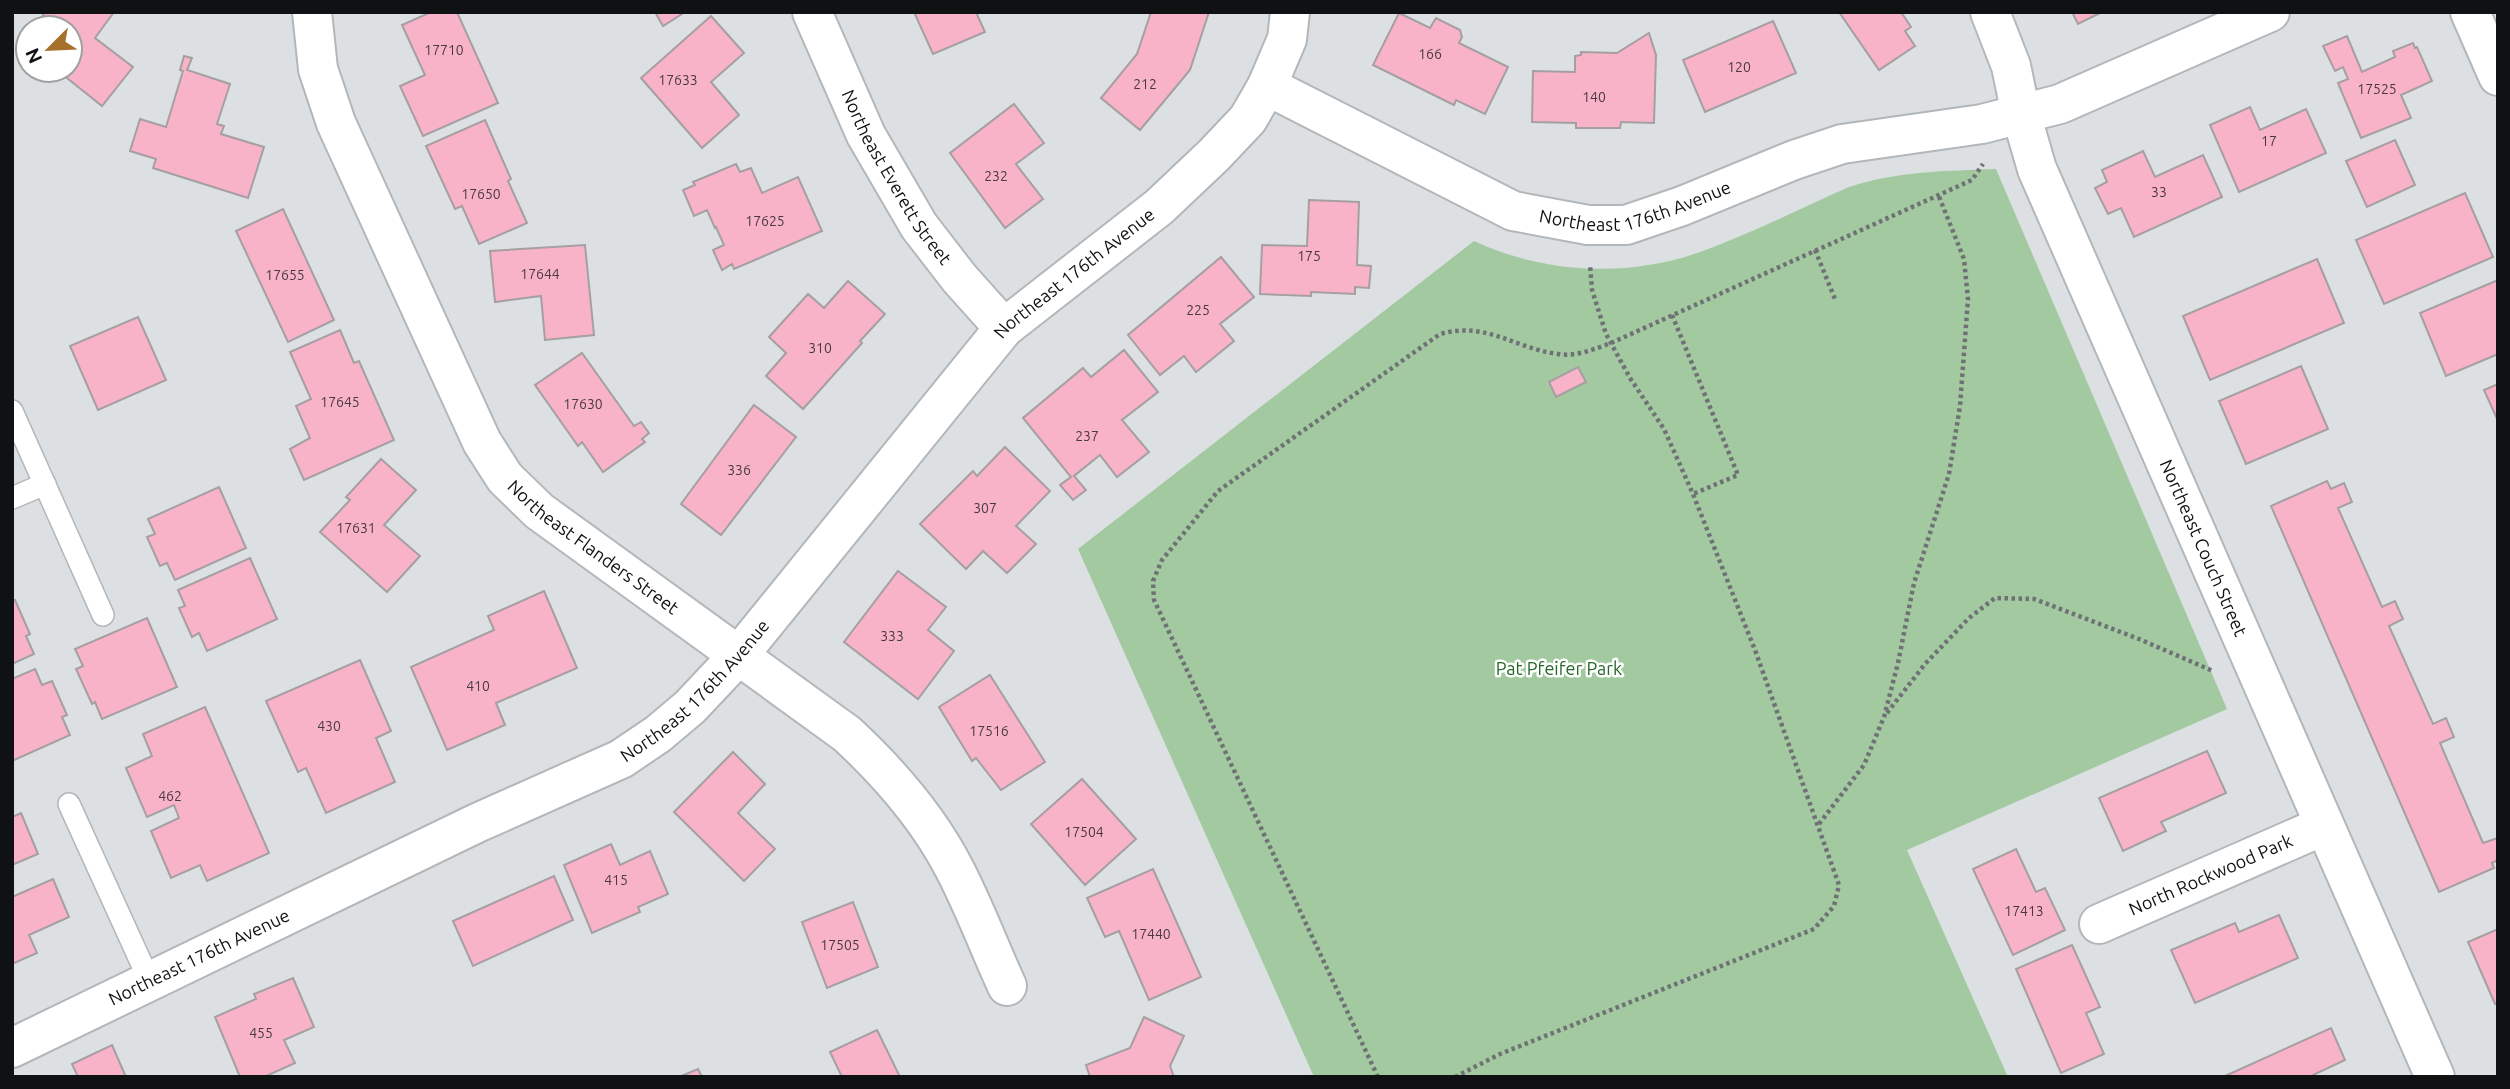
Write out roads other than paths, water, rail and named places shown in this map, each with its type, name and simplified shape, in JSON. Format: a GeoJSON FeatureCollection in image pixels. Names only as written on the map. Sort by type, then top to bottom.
{"type":"FeatureCollection","features":[{"type":"Feature","properties":{"kind":"street","name":"Northeast Flanders Street"},"geometry":{"type":"LineString","coordinates":[[312,12],[318,68],[336,123],[482,442],[505,478],[539,511],[847,734],[880,765],[907,795],[954,867],[1007,986]]}},
{"type":"Feature","properties":{"kind":"street","name":"Northeast Everett Street"},"geometry":{"type":"LineString","coordinates":[[812,12],[866,135],[919,226],[960,279],[1004,328]]}},
{"type":"Feature","properties":{"kind":"street"},"geometry":{"type":"LineString","coordinates":[[1267,86],[1287,39],[1290,12]]}},
{"type":"Feature","properties":{"kind":"street","name":"Northeast Couch Street"},"geometry":{"type":"LineString","coordinates":[[1990,12],[2011,66],[2037,169],[2435,1077]]}},
{"type":"Feature","properties":{"kind":"street","name":"Northeast 176th Avenue"},"geometry":{"type":"LineString","coordinates":[[12,1048],[477,823],[621,760],[658,734],[690,707],[738,655],[1004,328],[1159,207],[1248,119],[1267,86],[1513,211],[1588,225],[1626,225],[1842,144],[1982,124],[2060,104],[2270,12]]}},
{"type":"Feature","properties":{"kind":"street"},"geometry":{"type":"LineString","coordinates":[[2470,12],[2498,76]]}},
{"type":"Feature","properties":{"kind":"street","name":"North Rockwood Park"},"geometry":{"type":"LineString","coordinates":[[2099,924],[2323,825]]}},
{"type":"Feature","properties":{"kind":"lane"},"geometry":{"type":"LineString","coordinates":[[12,411],[103,615]]}},
{"type":"Feature","properties":{"kind":"lane"},"geometry":{"type":"LineString","coordinates":[[12,498],[44,484]]}},
{"type":"Feature","properties":{"kind":"lane"},"geometry":{"type":"LineString","coordinates":[[69,804],[150,982]]}},
{"type":"Feature","properties":{"kind":"park label","name":"Pat Pfeifer Park"},"geometry":{"type":"Point","coordinates":[1559,669]}}]}
